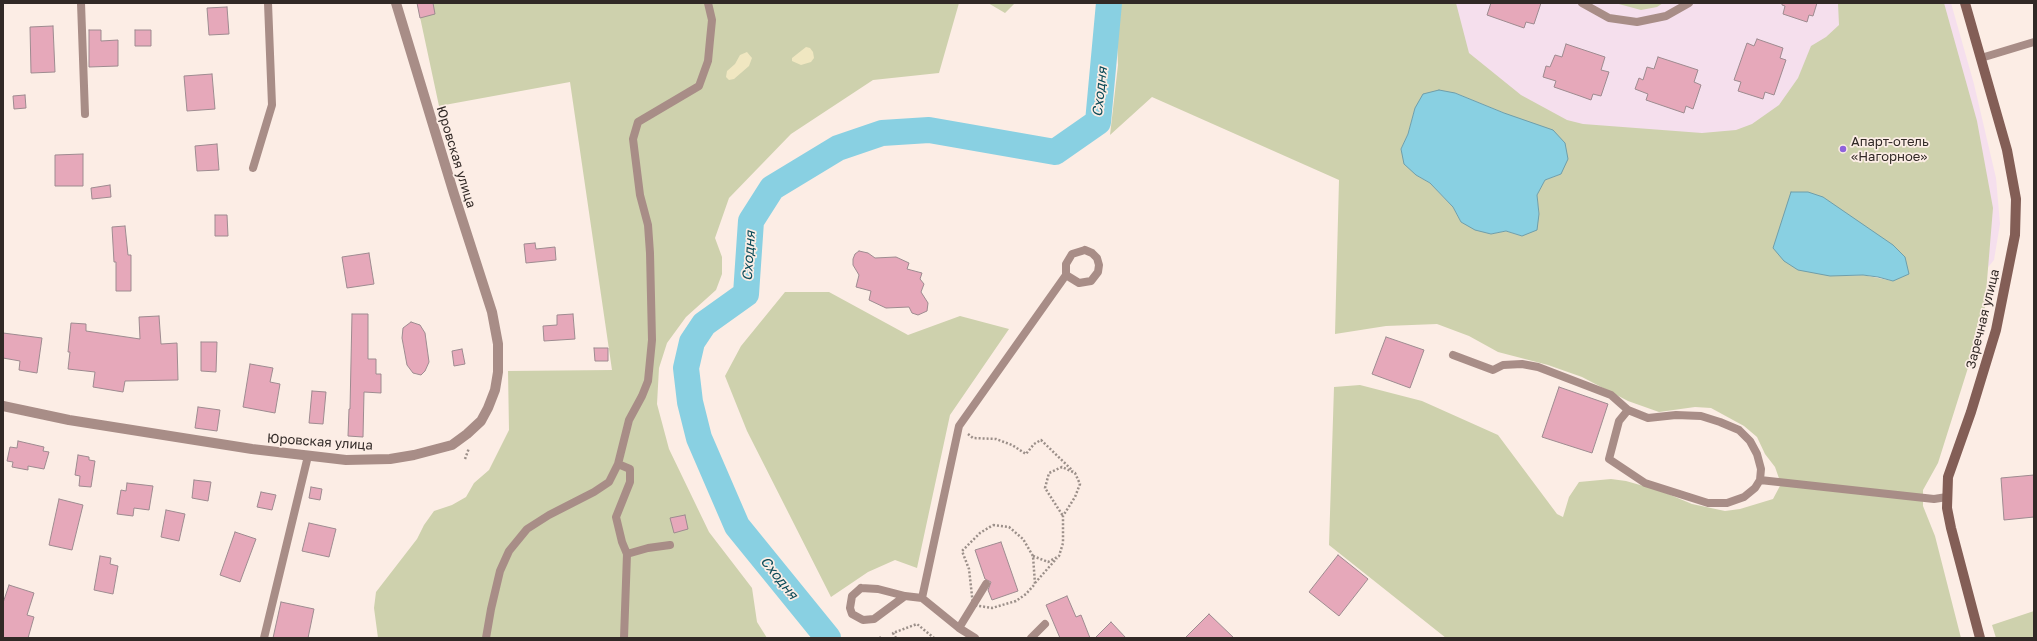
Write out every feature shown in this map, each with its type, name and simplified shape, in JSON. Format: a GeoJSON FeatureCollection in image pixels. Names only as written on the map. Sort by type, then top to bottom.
{"type":"FeatureCollection","features":[{"type":"Feature","properties":{"kind":"main road","name":"Заречная улица"},"geometry":{"type":"LineString","coordinates":[[1965,3],[2007,150],[2016,199],[2015,235],[1996,330],[1971,412],[1948,477],[1947,497],[1951,528],[1980,638]]}},
{"type":"Feature","properties":{"kind":"street","name":"Юровская улица"},"geometry":{"type":"LineString","coordinates":[[3,406],[69,420],[252,449],[346,460],[390,459],[452,445],[467,434],[481,420],[488,408],[495,390],[498,372],[498,344],[492,312],[454,194],[396,3]]}},
{"type":"Feature","properties":{"kind":"lane"},"geometry":{"type":"LineString","coordinates":[[81,3],[85,114]]}},
{"type":"Feature","properties":{"kind":"lane"},"geometry":{"type":"LineString","coordinates":[[253,168],[272,105],[268,3]]}},
{"type":"Feature","properties":{"kind":"lane"},"geometry":{"type":"LineString","coordinates":[[486,638],[490,609],[500,571],[510,551],[528,529],[549,515],[594,492],[609,482],[618,464],[629,420],[642,396],[648,380],[652,340],[650,246],[648,226],[640,195],[633,139],[638,122],[699,86],[708,61],[712,20],[708,3]]}},
{"type":"Feature","properties":{"kind":"lane"},"geometry":{"type":"LineString","coordinates":[[1582,3],[1609,18],[1637,22],[1666,16],[1689,3]]}},
{"type":"Feature","properties":{"kind":"lane"},"geometry":{"type":"LineString","coordinates":[[1981,58],[2034,42]]}},
{"type":"Feature","properties":{"kind":"lane"},"geometry":{"type":"LineString","coordinates":[[922,598],[958,426],[1066,275],[1066,264],[1072,254],[1085,250],[1092,253],[1097,258],[1099,265],[1098,272],[1091,281],[1079,283],[1066,275]]}},
{"type":"Feature","properties":{"kind":"lane"},"geometry":{"type":"LineString","coordinates":[[1452,354],[1492,370],[1503,365],[1522,364],[1538,367],[1611,395],[1628,410],[1648,418],[1676,415],[1700,416],[1739,430],[1750,441],[1757,454],[1761,469],[1760,480],[1755,488],[1744,497],[1728,503],[1708,503],[1645,483],[1609,459],[1619,421],[1628,410]]}},
{"type":"Feature","properties":{"kind":"lane"},"geometry":{"type":"LineString","coordinates":[[264,638],[308,456]]}},
{"type":"Feature","properties":{"kind":"lane"},"geometry":{"type":"LineString","coordinates":[[618,464],[630,469],[630,482],[616,517],[622,542],[627,554],[624,638]]}},
{"type":"Feature","properties":{"kind":"lane"},"geometry":{"type":"LineString","coordinates":[[1760,480],[1934,499],[1947,497]]}},
{"type":"Feature","properties":{"kind":"lane"},"geometry":{"type":"LineString","coordinates":[[627,554],[648,548],[670,545]]}},
{"type":"Feature","properties":{"kind":"lane"},"geometry":{"type":"LineString","coordinates":[[959,628],[986,584]]}},
{"type":"Feature","properties":{"kind":"lane"},"geometry":{"type":"LineString","coordinates":[[905,596],[874,619],[869,620],[857,618],[850,608],[852,596],[862,588],[878,589],[905,596],[922,598],[959,628],[974,638]]}},
{"type":"Feature","properties":{"kind":"lane"},"geometry":{"type":"LineString","coordinates":[[1031,638],[1045,624]]}},
{"type":"Feature","properties":{"kind":"path"},"geometry":{"type":"LineString","coordinates":[[958,426],[973,438],[996,439],[1012,445],[1026,454],[1034,444],[1042,440],[1075,473],[1080,484],[1075,497],[1063,516],[1063,543],[1059,556],[1035,584],[1026,594],[1016,601],[992,608],[973,605],[969,570],[962,551],[980,533],[993,525],[1009,527],[1023,539],[1033,556],[1035,584]]}},
{"type":"Feature","properties":{"kind":"path"},"geometry":{"type":"LineString","coordinates":[[1063,516],[1045,488],[1048,473],[1062,467],[1075,473]]}},
{"type":"Feature","properties":{"kind":"path"},"geometry":{"type":"LineString","coordinates":[[1033,556],[1048,562],[1059,556]]}},
{"type":"Feature","properties":{"kind":"path"},"geometry":{"type":"LineString","coordinates":[[896,638],[893,633],[917,624],[934,638]]}},
{"type":"Feature","properties":{"kind":"shaded area","name":"Апарт-отель «Нагорное»"},"geometry":{"type":"Polygon","coordinates":[[[1429,3],[1951,3],[1974,84],[1996,178],[2000,224],[1994,260],[1981,276],[1649,160],[1444,73],[1429,3]]]}},
{"type":"Feature","properties":{"kind":"green space"},"geometry":{"type":"Polygon","coordinates":[[[417,3],[959,3],[939,73],[873,80],[791,134],[729,198],[715,238],[722,257],[722,274],[716,290],[686,317],[667,343],[659,368],[657,404],[669,449],[709,532],[752,588],[757,622],[767,638],[378,638],[374,608],[376,592],[417,539],[424,525],[434,511],[452,505],[466,497],[474,483],[489,470],[509,430],[508,371],[612,370],[570,82],[439,106],[417,3]]]}},
{"type":"Feature","properties":{"kind":"green space"},"geometry":{"type":"Polygon","coordinates":[[[988,3],[1015,3],[1005,13],[988,3]]]}},
{"type":"Feature","properties":{"kind":"green space"},"geometry":{"type":"Polygon","coordinates":[[[1118,3],[1456,3],[1469,53],[1521,95],[1567,120],[1583,124],[1702,133],[1736,130],[1752,124],[1779,105],[1798,78],[1811,46],[1826,37],[1839,25],[1838,3],[1944,3],[1977,121],[1993,208],[1984,317],[1938,463],[1923,490],[1923,506],[1935,536],[1961,638],[1446,638],[1329,545],[1334,387],[1360,385],[1422,401],[1498,435],[1557,514],[1563,517],[1569,497],[1579,482],[1611,479],[1626,481],[1661,491],[1692,504],[1725,511],[1740,509],[1773,499],[1781,484],[1775,467],[1765,454],[1757,437],[1744,426],[1711,408],[1695,407],[1659,412],[1628,401],[1582,377],[1548,365],[1498,352],[1469,336],[1437,324],[1386,326],[1335,334],[1339,180],[1152,97],[1110,135],[1118,65],[1116,10],[1118,3]],[[1455,93],[1415,108],[1408,134],[1401,149],[1416,175],[1430,183],[1453,207],[1461,222],[1491,234],[1506,231],[1522,236],[1539,214],[1537,195],[1545,180],[1561,174],[1504,113],[1455,93]],[[1823,197],[1847,276],[1863,275],[1893,281],[1850,217],[1823,197]]]}},
{"type":"Feature","properties":{"kind":"green space"},"geometry":{"type":"Polygon","coordinates":[[[1615,3],[1663,3],[1657,7],[1641,10],[1615,3]]]}},
{"type":"Feature","properties":{"kind":"green space"},"geometry":{"type":"Polygon","coordinates":[[[785,292],[829,292],[908,335],[960,316],[1009,329],[950,415],[917,568],[895,560],[868,572],[831,597],[747,431],[725,376],[741,346],[785,292]]]}},
{"type":"Feature","properties":{"kind":"green space"},"geometry":{"type":"Polygon","coordinates":[[[2034,611],[2034,638],[1996,638],[1992,625],[2034,611]]]}},
{"type":"Feature","properties":{"kind":"sand"},"geometry":{"type":"Polygon","coordinates":[[[806,47],[810,48],[813,52],[814,58],[811,62],[801,65],[792,61],[792,58],[806,47]]]}},
{"type":"Feature","properties":{"kind":"sand"},"geometry":{"type":"Polygon","coordinates":[[[747,52],[752,58],[749,66],[734,79],[729,80],[726,77],[727,71],[735,64],[740,55],[747,52]]]}},
{"type":"Feature","properties":{"kind":"water"},"geometry":{"type":"Polygon","coordinates":[[[1439,90],[1455,93],[1504,113],[1553,130],[1565,143],[1568,159],[1561,174],[1545,180],[1537,195],[1539,214],[1537,230],[1522,236],[1506,231],[1491,234],[1475,230],[1461,222],[1453,207],[1430,183],[1416,175],[1404,164],[1401,149],[1408,134],[1415,108],[1423,94],[1439,90]]]}},
{"type":"Feature","properties":{"kind":"water"},"geometry":{"type":"Polygon","coordinates":[[[1791,192],[1808,192],[1823,197],[1893,245],[1905,257],[1909,274],[1893,281],[1863,275],[1830,276],[1798,270],[1784,261],[1773,248],[1791,192]]]}},
{"type":"Feature","properties":{"kind":"building"},"geometry":{"type":"Polygon","coordinates":[[[417,3],[433,3],[435,14],[420,18],[417,3]]]}},
{"type":"Feature","properties":{"kind":"building"},"geometry":{"type":"Polygon","coordinates":[[[1491,3],[1541,3],[1534,24],[1526,22],[1524,28],[1487,15],[1491,3]]]}},
{"type":"Feature","properties":{"kind":"building"},"geometry":{"type":"Polygon","coordinates":[[[1782,3],[1817,3],[1813,16],[1809,15],[1807,22],[1783,14],[1785,6],[1782,5],[1782,3]]]}},
{"type":"Feature","properties":{"kind":"building"},"geometry":{"type":"Polygon","coordinates":[[[227,7],[229,34],[209,35],[207,8],[227,7]]]}},
{"type":"Feature","properties":{"kind":"building"},"geometry":{"type":"Polygon","coordinates":[[[53,26],[55,72],[31,73],[30,27],[53,26]]]}},
{"type":"Feature","properties":{"kind":"building"},"geometry":{"type":"Polygon","coordinates":[[[89,30],[101,30],[101,41],[118,40],[118,66],[89,67],[89,30]]]}},
{"type":"Feature","properties":{"kind":"building"},"geometry":{"type":"Polygon","coordinates":[[[135,30],[151,30],[151,46],[135,46],[135,30]]]}},
{"type":"Feature","properties":{"kind":"building"},"geometry":{"type":"Polygon","coordinates":[[[1757,39],[1783,48],[1780,58],[1786,60],[1774,95],[1765,92],[1763,99],[1738,91],[1741,82],[1734,80],[1747,43],[1754,46],[1757,39]]]}},
{"type":"Feature","properties":{"kind":"building"},"geometry":{"type":"Polygon","coordinates":[[[1566,44],[1605,57],[1601,70],[1609,72],[1601,96],[1593,94],[1591,100],[1554,87],[1556,81],[1543,77],[1546,66],[1550,67],[1555,55],[1562,57],[1566,44]]]}},
{"type":"Feature","properties":{"kind":"building"},"geometry":{"type":"Polygon","coordinates":[[[1658,57],[1698,70],[1694,82],[1701,85],[1693,109],[1686,106],[1684,113],[1646,100],[1648,94],[1635,89],[1639,78],[1643,80],[1647,67],[1654,69],[1658,57]]]}},
{"type":"Feature","properties":{"kind":"building"},"geometry":{"type":"Polygon","coordinates":[[[212,74],[215,109],[187,111],[184,76],[212,74]]]}},
{"type":"Feature","properties":{"kind":"building"},"geometry":{"type":"Polygon","coordinates":[[[25,95],[26,108],[14,109],[13,96],[25,95]]]}},
{"type":"Feature","properties":{"kind":"building"},"geometry":{"type":"Polygon","coordinates":[[[217,144],[219,170],[197,171],[195,146],[217,144]]]}},
{"type":"Feature","properties":{"kind":"building"},"geometry":{"type":"Polygon","coordinates":[[[83,154],[83,186],[55,186],[55,155],[83,154]]]}},
{"type":"Feature","properties":{"kind":"building"},"geometry":{"type":"Polygon","coordinates":[[[110,185],[111,197],[92,199],[91,188],[110,185]]]}},
{"type":"Feature","properties":{"kind":"building"},"geometry":{"type":"Polygon","coordinates":[[[215,215],[227,215],[228,236],[215,236],[215,215]]]}},
{"type":"Feature","properties":{"kind":"building"},"geometry":{"type":"Polygon","coordinates":[[[125,226],[128,255],[131,255],[131,291],[116,291],[116,262],[114,262],[112,227],[125,226]]]}},
{"type":"Feature","properties":{"kind":"building"},"geometry":{"type":"Polygon","coordinates":[[[535,243],[536,249],[555,247],[556,260],[526,263],[524,244],[535,243]]]}},
{"type":"Feature","properties":{"kind":"building"},"geometry":{"type":"Polygon","coordinates":[[[859,251],[868,253],[875,258],[896,257],[909,263],[907,269],[922,273],[920,279],[924,284],[921,292],[928,303],[927,311],[918,315],[912,313],[909,307],[886,308],[869,300],[871,291],[856,287],[859,275],[853,265],[853,259],[855,254],[859,251]]]}},
{"type":"Feature","properties":{"kind":"building"},"geometry":{"type":"Polygon","coordinates":[[[369,253],[374,284],[347,288],[342,257],[369,253]]]}},
{"type":"Feature","properties":{"kind":"building"},"geometry":{"type":"Polygon","coordinates":[[[352,314],[368,314],[368,359],[376,359],[376,374],[381,374],[381,393],[364,392],[363,437],[348,436],[352,314]]]}},
{"type":"Feature","properties":{"kind":"building"},"geometry":{"type":"Polygon","coordinates":[[[573,314],[575,339],[544,341],[543,326],[557,325],[557,315],[573,314]]]}},
{"type":"Feature","properties":{"kind":"building"},"geometry":{"type":"Polygon","coordinates":[[[159,316],[161,344],[177,343],[178,380],[125,381],[123,392],[93,387],[95,372],[68,369],[71,323],[86,324],[86,331],[140,339],[139,317],[159,316]]]}},
{"type":"Feature","properties":{"kind":"building"},"geometry":{"type":"Polygon","coordinates":[[[411,322],[420,325],[425,333],[429,362],[425,371],[421,375],[413,373],[407,365],[402,338],[403,328],[411,322]]]}},
{"type":"Feature","properties":{"kind":"building"},"geometry":{"type":"Polygon","coordinates":[[[3,333],[42,338],[37,373],[19,370],[20,361],[3,358],[3,333]]]}},
{"type":"Feature","properties":{"kind":"building"},"geometry":{"type":"Polygon","coordinates":[[[1386,337],[1424,350],[1410,388],[1372,374],[1386,337]]]}},
{"type":"Feature","properties":{"kind":"building"},"geometry":{"type":"Polygon","coordinates":[[[201,342],[217,342],[216,372],[201,371],[201,342]]]}},
{"type":"Feature","properties":{"kind":"building"},"geometry":{"type":"Polygon","coordinates":[[[594,348],[608,348],[608,361],[595,361],[594,348]]]}},
{"type":"Feature","properties":{"kind":"building"},"geometry":{"type":"Polygon","coordinates":[[[462,349],[465,364],[454,366],[452,351],[462,349]]]}},
{"type":"Feature","properties":{"kind":"building"},"geometry":{"type":"Polygon","coordinates":[[[250,364],[273,368],[270,382],[280,384],[275,413],[243,407],[250,364]]]}},
{"type":"Feature","properties":{"kind":"building"},"geometry":{"type":"Polygon","coordinates":[[[1559,387],[1608,404],[1592,453],[1542,437],[1559,387]]]}},
{"type":"Feature","properties":{"kind":"building"},"geometry":{"type":"Polygon","coordinates":[[[312,391],[326,392],[323,424],[309,423],[312,391]]]}},
{"type":"Feature","properties":{"kind":"building"},"geometry":{"type":"Polygon","coordinates":[[[198,407],[220,410],[217,431],[195,428],[198,407]]]}},
{"type":"Feature","properties":{"kind":"building"},"geometry":{"type":"Polygon","coordinates":[[[18,441],[44,447],[43,451],[49,452],[44,469],[28,466],[28,470],[12,467],[13,462],[7,461],[10,447],[17,448],[18,441]]]}},
{"type":"Feature","properties":{"kind":"building"},"geometry":{"type":"Polygon","coordinates":[[[78,455],[89,457],[89,460],[95,461],[91,487],[79,486],[80,476],[75,475],[78,455]]]}},
{"type":"Feature","properties":{"kind":"building"},"geometry":{"type":"Polygon","coordinates":[[[2034,475],[2034,517],[2004,520],[2001,478],[2034,475]]]}},
{"type":"Feature","properties":{"kind":"building"},"geometry":{"type":"Polygon","coordinates":[[[194,480],[211,482],[208,501],[192,498],[194,480]]]}},
{"type":"Feature","properties":{"kind":"building"},"geometry":{"type":"Polygon","coordinates":[[[127,483],[153,486],[149,510],[134,508],[133,516],[117,514],[121,490],[126,491],[127,483]]]}},
{"type":"Feature","properties":{"kind":"building"},"geometry":{"type":"Polygon","coordinates":[[[311,487],[322,489],[320,500],[309,498],[311,487]]]}},
{"type":"Feature","properties":{"kind":"building"},"geometry":{"type":"Polygon","coordinates":[[[261,492],[276,495],[272,510],[257,507],[261,492]]]}},
{"type":"Feature","properties":{"kind":"building"},"geometry":{"type":"Polygon","coordinates":[[[59,499],[83,505],[72,550],[49,545],[59,499]]]}},
{"type":"Feature","properties":{"kind":"building"},"geometry":{"type":"Polygon","coordinates":[[[166,510],[185,514],[179,541],[161,537],[166,510]]]}},
{"type":"Feature","properties":{"kind":"building"},"geometry":{"type":"Polygon","coordinates":[[[685,515],[688,529],[674,533],[670,518],[685,515]]]}},
{"type":"Feature","properties":{"kind":"building"},"geometry":{"type":"Polygon","coordinates":[[[309,523],[336,529],[329,557],[302,551],[309,523]]]}},
{"type":"Feature","properties":{"kind":"building"},"geometry":{"type":"Polygon","coordinates":[[[235,532],[256,539],[240,582],[220,575],[235,532]]]}},
{"type":"Feature","properties":{"kind":"building"},"geometry":{"type":"Polygon","coordinates":[[[1001,542],[1018,591],[992,600],[988,590],[991,582],[985,579],[975,550],[1001,542]]]}},
{"type":"Feature","properties":{"kind":"building"},"geometry":{"type":"Polygon","coordinates":[[[1338,555],[1368,579],[1339,616],[1309,592],[1338,555]]]}},
{"type":"Feature","properties":{"kind":"building"},"geometry":{"type":"Polygon","coordinates":[[[100,556],[111,558],[110,564],[118,566],[113,594],[94,590],[100,556]]]}},
{"type":"Feature","properties":{"kind":"building"},"geometry":{"type":"Polygon","coordinates":[[[9,585],[34,593],[27,615],[34,617],[28,638],[3,638],[3,603],[9,585]]]}},
{"type":"Feature","properties":{"kind":"building"},"geometry":{"type":"Polygon","coordinates":[[[1067,596],[1076,617],[1081,615],[1090,638],[1060,638],[1046,605],[1067,596]]]}},
{"type":"Feature","properties":{"kind":"building"},"geometry":{"type":"Polygon","coordinates":[[[281,602],[314,609],[308,638],[273,638],[281,602]]]}},
{"type":"Feature","properties":{"kind":"building"},"geometry":{"type":"Polygon","coordinates":[[[1209,614],[1234,638],[1185,638],[1209,614]]]}},
{"type":"Feature","properties":{"kind":"building"},"geometry":{"type":"Polygon","coordinates":[[[1111,622],[1126,638],[1095,638],[1111,622]]]}},
{"type":"Feature","properties":{"kind":"waterway","name":"Сходня"},"geometry":{"type":"LineString","coordinates":[[828,638],[737,526],[699,438],[690,402],[686,368],[692,342],[704,324],[746,294],[751,221],[772,188],[838,148],[882,133],[929,130],[1055,152],[1098,122],[1109,3]]}},
{"type":"Feature","properties":{"kind":"place","name":"Апарт-отель «Нагорное»"},"geometry":{"type":"Point","coordinates":[1843,149]}}]}
